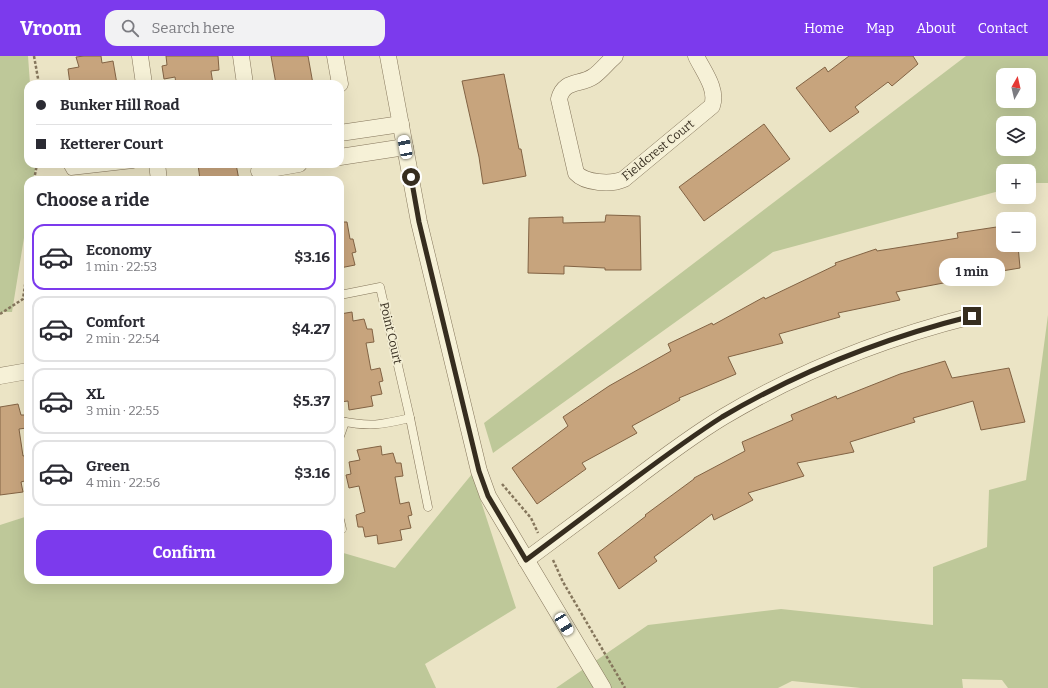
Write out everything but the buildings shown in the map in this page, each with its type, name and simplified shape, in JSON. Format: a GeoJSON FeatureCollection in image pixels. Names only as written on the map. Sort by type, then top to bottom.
{"type":"FeatureCollection","features":[{"type":"Feature","properties":{"kind":"street"},"geometry":{"type":"LineString","coordinates":[[140,56],[143,80]]}},
{"type":"Feature","properties":{"kind":"street"},"geometry":{"type":"LineString","coordinates":[[241,56],[244,80]]}},
{"type":"Feature","properties":{"kind":"street"},"geometry":{"type":"LineString","coordinates":[[335,56],[339,80]]}},
{"type":"Feature","properties":{"kind":"street"},"geometry":{"type":"LineString","coordinates":[[388,56],[419,222],[479,471],[488,496],[602,688]]}},
{"type":"Feature","properties":{"kind":"street","name":"Fieldcrest Court"},"geometry":{"type":"LineString","coordinates":[[614,56],[593,77],[566,86],[561,92],[559,100],[576,173],[581,178],[588,180],[617,182],[624,179],[712,106],[715,98],[714,91],[696,56]]}},
{"type":"Feature","properties":{"kind":"street"},"geometry":{"type":"LineString","coordinates":[[344,132],[401,124]]}},
{"type":"Feature","properties":{"kind":"street"},"geometry":{"type":"LineString","coordinates":[[344,156],[405,147]]}},
{"type":"Feature","properties":{"kind":"street"},"geometry":{"type":"LineString","coordinates":[[259,172],[279,168]]}},
{"type":"Feature","properties":{"kind":"street"},"geometry":{"type":"LineString","coordinates":[[526,560],[674,450],[722,417],[787,382],[840,358],[895,338],[972,316]]}},
{"type":"Feature","properties":{"kind":"street"},"geometry":{"type":"LineString","coordinates":[[0,376],[24,372]]}},
{"type":"Feature","properties":{"kind":"lane"},"geometry":{"type":"LineString","coordinates":[[69,168],[71,171],[98,168]]}},
{"type":"Feature","properties":{"kind":"lane","name":"Point Court"},"geometry":{"type":"LineString","coordinates":[[344,294],[380,287],[410,418],[428,507]]}},
{"type":"Feature","properties":{"kind":"lane"},"geometry":{"type":"LineString","coordinates":[[344,422],[364,426],[410,418]]}},
{"type":"Feature","properties":{"kind":"path"},"geometry":{"type":"LineString","coordinates":[[34,56],[38,80]]}},
{"type":"Feature","properties":{"kind":"path"},"geometry":{"type":"LineString","coordinates":[[0,314],[22,300],[24,288]]}},
{"type":"Feature","properties":{"kind":"path"},"geometry":{"type":"LineString","coordinates":[[499,479],[507,492],[531,518],[535,529],[545,545],[563,582],[625,688]]}},
{"type":"Feature","properties":{"kind":"green space"},"geometry":{"type":"Polygon","coordinates":[[[0,56],[28,56],[30,80],[24,80],[24,168],[35,168],[34,176],[24,176],[24,238],[12,312],[0,312],[0,56]]]}},
{"type":"Feature","properties":{"kind":"green space"},"geometry":{"type":"Polygon","coordinates":[[[966,56],[1048,56],[1048,183],[1036,183],[1036,164],[996,164],[996,192],[773,252],[493,453],[484,423],[966,56]]]}},
{"type":"Feature","properties":{"kind":"green space"},"geometry":{"type":"Polygon","coordinates":[[[1048,315],[1048,688],[1008,688],[1002,680],[962,679],[963,688],[861,688],[792,681],[778,688],[556,688],[648,625],[781,609],[933,625],[933,567],[987,547],[989,490],[1026,480],[1048,315]]]}},
{"type":"Feature","properties":{"kind":"green space"},"geometry":{"type":"Polygon","coordinates":[[[472,474],[516,608],[425,664],[436,688],[0,688],[0,525],[24,517],[24,584],[344,584],[344,553],[395,568],[472,474]]]}},
{"type":"Feature","properties":{"kind":"route"},"geometry":{"type":"LineString","coordinates":[[411,177],[419,222],[479,471],[488,496],[526,560],[674,450],[722,417],[787,382],[840,358],[895,338],[972,316]]}}]}
